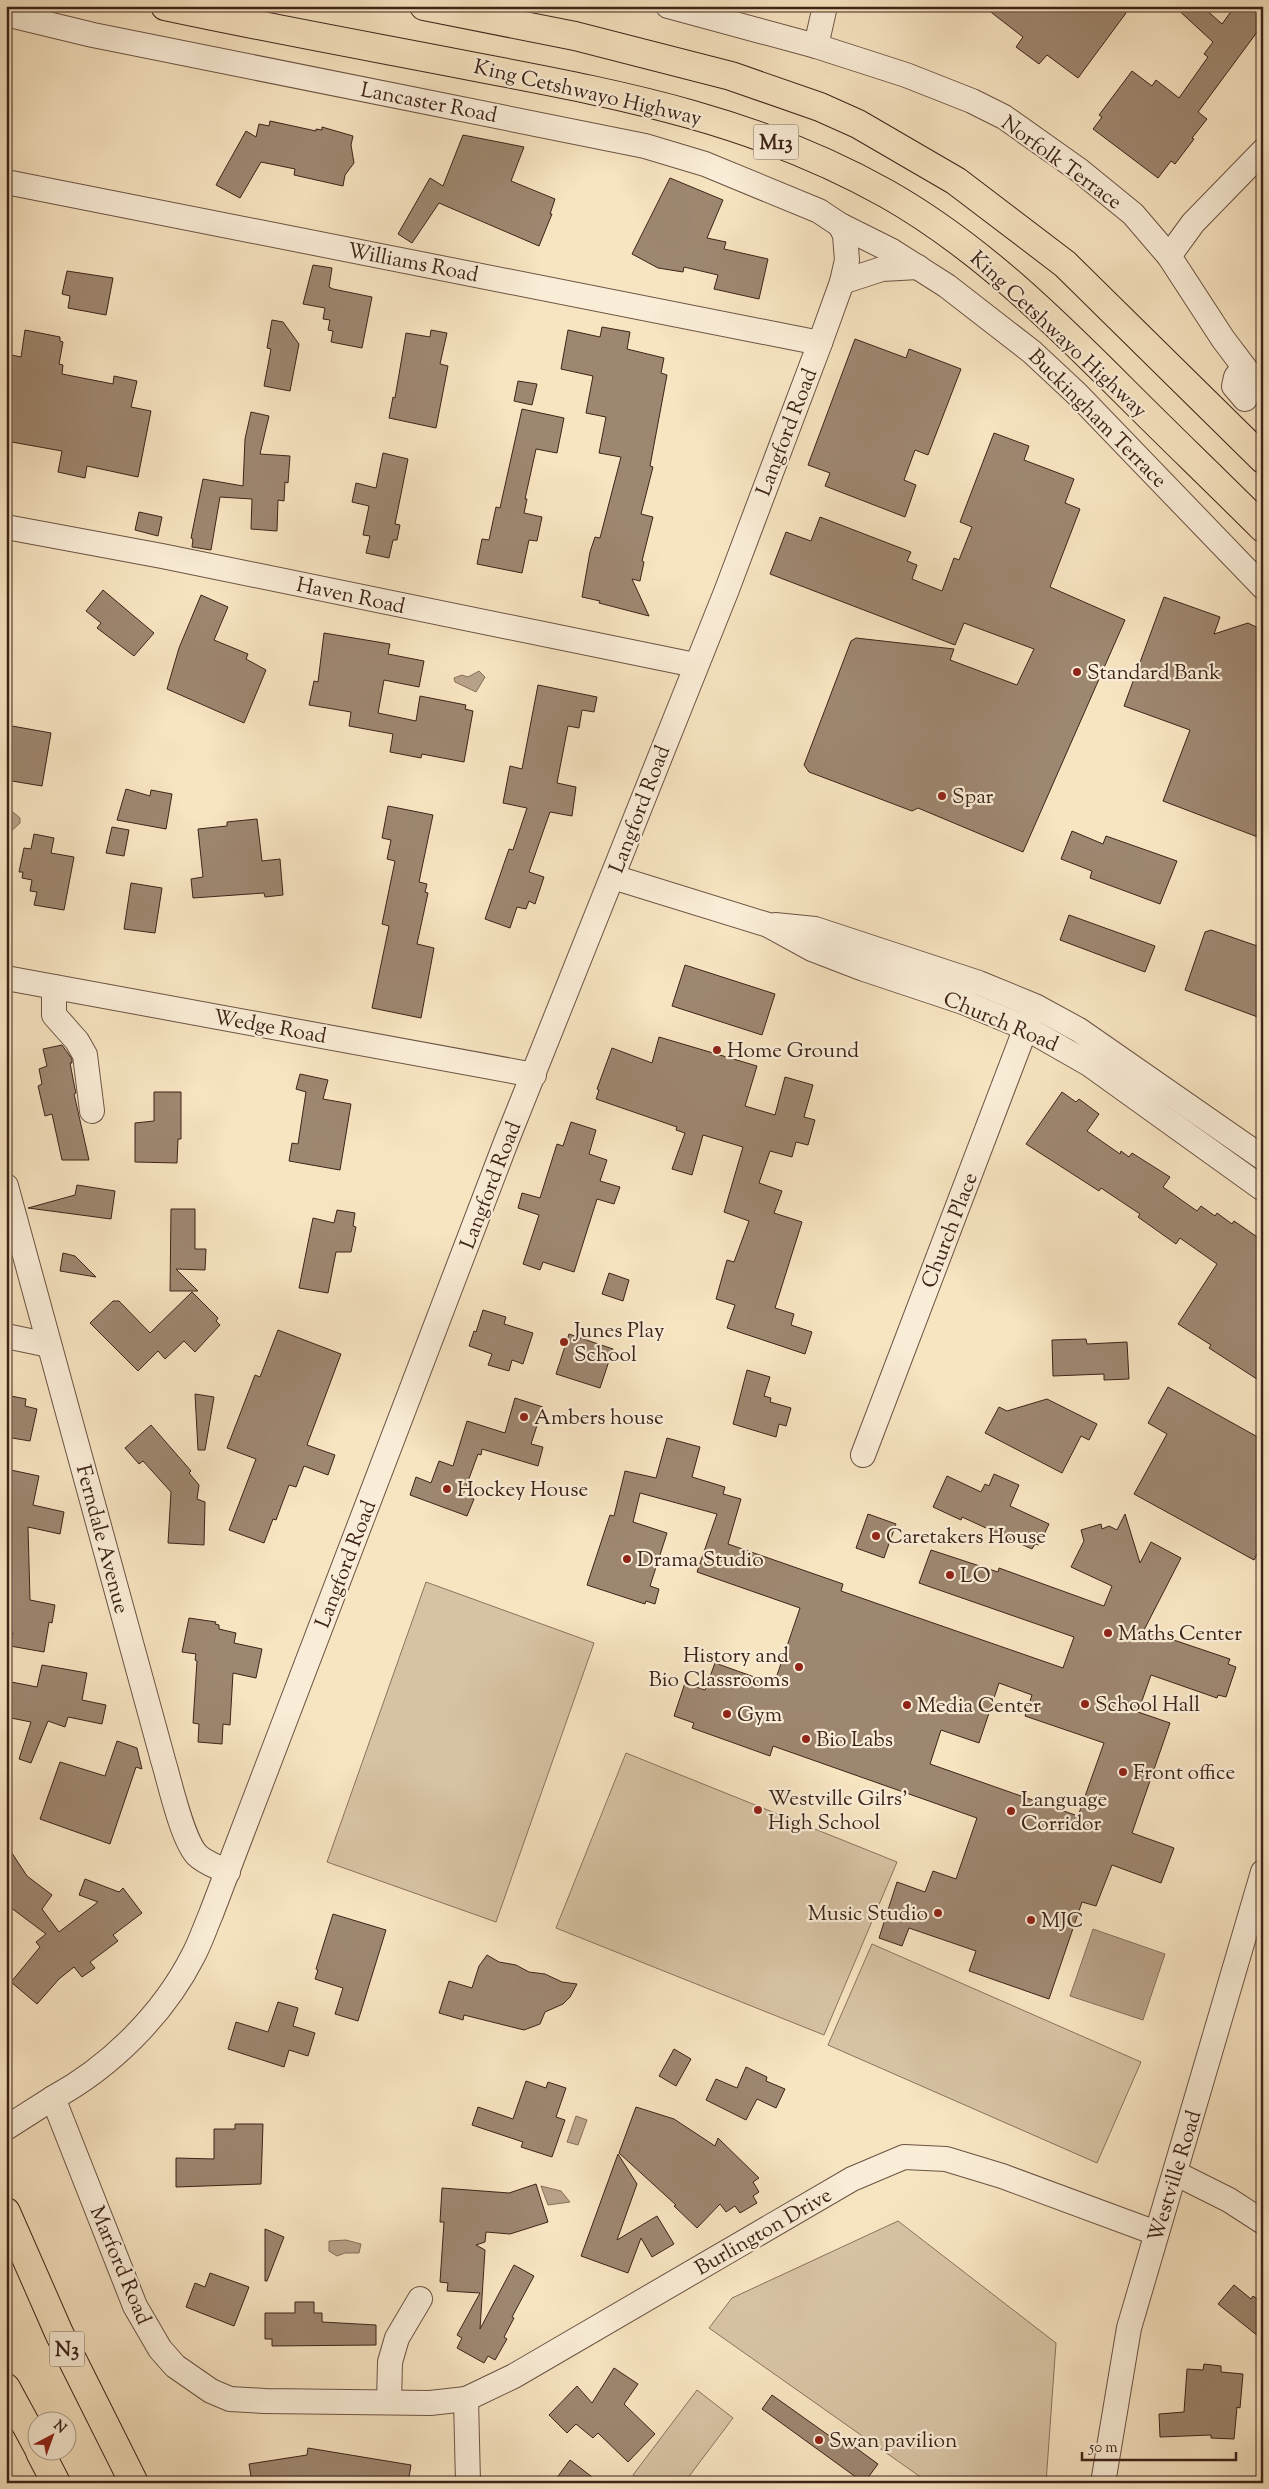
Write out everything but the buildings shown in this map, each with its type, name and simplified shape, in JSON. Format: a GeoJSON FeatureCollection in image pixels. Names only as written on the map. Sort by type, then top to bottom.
{"type":"FeatureCollection","features":[{"type":"Feature","properties":{"kind":"highway","name":"King Cetshwayo Highway"},"geometry":{"type":"LineString","coordinates":[[165,6],[614,94],[740,128],[804,154],[887,195],[946,232],[1002,275],[1081,348],[1218,512],[1263,530]]}},
{"type":"Feature","properties":{"kind":"highway","name":"M13"},"geometry":{"type":"LineString","coordinates":[[424,6],[575,36],[732,76],[820,107],[858,124],[956,181],[1065,264],[1263,459]]}},
{"type":"Feature","properties":{"kind":"highway"},"geometry":{"type":"LineString","coordinates":[[1241,437],[1263,454]]}},
{"type":"Feature","properties":{"kind":"highway","name":"N3"},"geometry":{"type":"LineString","coordinates":[[6,2212],[59,2333],[134,2483]]}},
{"type":"Feature","properties":{"kind":"highway"},"geometry":{"type":"LineString","coordinates":[[6,2388],[28,2429]]}},
{"type":"Feature","properties":{"kind":"highway"},"geometry":{"type":"LineString","coordinates":[[45,2462],[56,2483]]}},
{"type":"Feature","properties":{"kind":"street","name":"Norfolk Terrace"},"geometry":{"type":"LineString","coordinates":[[668,6],[816,46],[936,86],[1004,117],[1079,170],[1133,214],[1169,256],[1243,368],[1254,395]]}},
{"type":"Feature","properties":{"kind":"street"},"geometry":{"type":"LineString","coordinates":[[816,46],[825,6]]}},
{"type":"Feature","properties":{"kind":"street","name":"Lancaster Road"},"geometry":{"type":"LineString","coordinates":[[6,14],[102,37],[645,146],[705,164],[819,211],[840,225]]}},
{"type":"Feature","properties":{"kind":"street"},"geometry":{"type":"LineString","coordinates":[[1169,256],[1193,223],[1263,151]]}},
{"type":"Feature","properties":{"kind":"street","name":"Williams Road"},"geometry":{"type":"LineString","coordinates":[[6,182],[820,343]]}},
{"type":"Feature","properties":{"kind":"street","name":"Buckingham Terrace"},"geometry":{"type":"LineString","coordinates":[[840,225],[892,251],[918,267],[985,314],[1032,352],[1077,394],[1218,512],[1263,587]]}},
{"type":"Feature","properties":{"kind":"street","name":"Langford Road"},"geometry":{"type":"LineString","coordinates":[[53,2098],[70,2089],[118,2051],[165,2001],[193,1957],[228,1872],[506,1142],[613,877],[695,665],[726,592],[820,343],[842,282],[848,250],[840,225]]}},
{"type":"Feature","properties":{"kind":"street"},"geometry":{"type":"LineString","coordinates":[[842,282],[882,269],[918,267]]}},
{"type":"Feature","properties":{"kind":"street","name":"Haven Road"},"geometry":{"type":"LineString","coordinates":[[6,527],[162,556],[695,665]]}},
{"type":"Feature","properties":{"kind":"street","name":"Church Road"},"geometry":{"type":"LineString","coordinates":[[613,877],[768,925],[812,949],[864,969],[963,1002],[1026,1028],[1089,1064],[1263,1189]]}},
{"type":"Feature","properties":{"kind":"street","name":"Church Road"},"geometry":{"type":"LineString","coordinates":[[768,925],[815,929],[979,983],[1035,1006],[1079,1030],[1263,1158]]}},
{"type":"Feature","properties":{"kind":"street","name":"Wedge Road"},"geometry":{"type":"LineString","coordinates":[[6,978],[534,1075]]}},
{"type":"Feature","properties":{"kind":"street"},"geometry":{"type":"LineString","coordinates":[[54,987],[54,1015],[77,1041],[84,1055],[92,1111]]}},
{"type":"Feature","properties":{"kind":"street","name":"Church Place"},"geometry":{"type":"LineString","coordinates":[[863,1455],[1035,1006]]}},
{"type":"Feature","properties":{"kind":"street","name":"Ferndale Avenue"},"geometry":{"type":"LineString","coordinates":[[6,1186],[160,1752],[186,1834],[196,1854],[203,1860],[228,1872]]}},
{"type":"Feature","properties":{"kind":"street"},"geometry":{"type":"LineString","coordinates":[[6,1336],[49,1345]]}},
{"type":"Feature","properties":{"kind":"street","name":"Westville Road"},"geometry":{"type":"LineString","coordinates":[[1103,2483],[1129,2328],[1175,2173],[1255,1934],[1263,1872]]}},
{"type":"Feature","properties":{"kind":"street"},"geometry":{"type":"LineString","coordinates":[[6,2128],[53,2098]]}},
{"type":"Feature","properties":{"kind":"street","name":"Marford Road"},"geometry":{"type":"LineString","coordinates":[[53,2098],[135,2306],[160,2349],[175,2366],[211,2391],[230,2399],[430,2403],[466,2399]]}},
{"type":"Feature","properties":{"kind":"street","name":"Burlington Drive"},"geometry":{"type":"LineString","coordinates":[[466,2399],[514,2376],[852,2178],[904,2157],[946,2159],[1002,2176],[1156,2233]]}},
{"type":"Feature","properties":{"kind":"street"},"geometry":{"type":"LineString","coordinates":[[1175,2173],[1229,2200],[1263,2222]]}},
{"type":"Feature","properties":{"kind":"street"},"geometry":{"type":"LineString","coordinates":[[389,2402],[390,2362],[397,2338],[420,2299]]}},
{"type":"Feature","properties":{"kind":"street"},"geometry":{"type":"LineString","coordinates":[[466,2399],[468,2483]]}},
{"type":"Feature","properties":{"kind":"shaded area"},"geometry":{"type":"Polygon","coordinates":[[[479,671],[485,677],[476,692],[455,682],[454,678],[462,675],[468,677],[479,671]]]}},
{"type":"Feature","properties":{"kind":"shaded area"},"geometry":{"type":"Polygon","coordinates":[[[13,812],[20,818],[20,823],[6,836],[6,814],[13,812]]]}},
{"type":"Feature","properties":{"kind":"shaded area"},"geometry":{"type":"Polygon","coordinates":[[[426,1582],[594,1643],[496,1922],[327,1862],[426,1582]]]}},
{"type":"Feature","properties":{"kind":"shaded area"},"geometry":{"type":"Polygon","coordinates":[[[626,1753],[897,1862],[824,2035],[556,1928],[626,1753]]]}},
{"type":"Feature","properties":{"kind":"shaded area"},"geometry":{"type":"Polygon","coordinates":[[[1093,1929],[1165,1954],[1143,2020],[1070,1996],[1093,1929]]]}},
{"type":"Feature","properties":{"kind":"shaded area"},"geometry":{"type":"Polygon","coordinates":[[[872,1944],[1141,2062],[1097,2163],[828,2045],[872,1944]]]}},
{"type":"Feature","properties":{"kind":"shaded area"},"geometry":{"type":"Polygon","coordinates":[[[576,2116],[587,2120],[578,2145],[567,2142],[576,2116]]]}},
{"type":"Feature","properties":{"kind":"shaded area"},"geometry":{"type":"Polygon","coordinates":[[[541,2186],[561,2191],[570,2202],[548,2205],[541,2186]]]}},
{"type":"Feature","properties":{"kind":"shaded area"},"geometry":{"type":"Polygon","coordinates":[[[898,2221],[1056,2343],[1046,2483],[929,2483],[709,2328],[732,2298],[898,2221]]]}},
{"type":"Feature","properties":{"kind":"shaded area"},"geometry":{"type":"Polygon","coordinates":[[[346,2240],[361,2244],[359,2253],[345,2253],[337,2256],[329,2251],[329,2241],[346,2240]]]}},
{"type":"Feature","properties":{"kind":"shaded area"},"geometry":{"type":"Polygon","coordinates":[[[697,2390],[733,2418],[684,2483],[643,2483],[633,2475],[697,2390]]]}},
{"type":"Feature","properties":{"kind":"place","name":"Standard Bank"},"geometry":{"type":"Point","coordinates":[1077,672]}},
{"type":"Feature","properties":{"kind":"place","name":"Spar"},"geometry":{"type":"Point","coordinates":[942,796]}},
{"type":"Feature","properties":{"kind":"place","name":"Home Ground"},"geometry":{"type":"Point","coordinates":[717,1050]}},
{"type":"Feature","properties":{"kind":"place","name":"Junes Play School"},"geometry":{"type":"Point","coordinates":[564,1342]}},
{"type":"Feature","properties":{"kind":"place","name":"Ambers house"},"geometry":{"type":"Point","coordinates":[524,1417]}},
{"type":"Feature","properties":{"kind":"place","name":"Hockey House"},"geometry":{"type":"Point","coordinates":[447,1489]}},
{"type":"Feature","properties":{"kind":"place","name":"Caretakers House"},"geometry":{"type":"Point","coordinates":[876,1536]}},
{"type":"Feature","properties":{"kind":"place","name":"Drama Studio"},"geometry":{"type":"Point","coordinates":[627,1559]}},
{"type":"Feature","properties":{"kind":"place","name":"LO"},"geometry":{"type":"Point","coordinates":[950,1575]}},
{"type":"Feature","properties":{"kind":"place","name":"Maths Center"},"geometry":{"type":"Point","coordinates":[1108,1633]}},
{"type":"Feature","properties":{"kind":"place","name":"History and Bio Classrooms"},"geometry":{"type":"Point","coordinates":[799,1667]}},
{"type":"Feature","properties":{"kind":"place","name":"School Hall"},"geometry":{"type":"Point","coordinates":[1085,1704]}},
{"type":"Feature","properties":{"kind":"place","name":"Media Center"},"geometry":{"type":"Point","coordinates":[907,1705]}},
{"type":"Feature","properties":{"kind":"place","name":"Gym"},"geometry":{"type":"Point","coordinates":[727,1714]}},
{"type":"Feature","properties":{"kind":"place","name":"Bio Labs"},"geometry":{"type":"Point","coordinates":[806,1739]}},
{"type":"Feature","properties":{"kind":"place","name":"Front office"},"geometry":{"type":"Point","coordinates":[1123,1772]}},
{"type":"Feature","properties":{"kind":"place","name":"Westville Gilrs' High School"},"geometry":{"type":"Point","coordinates":[758,1810]}},
{"type":"Feature","properties":{"kind":"place","name":"Language Corridor"},"geometry":{"type":"Point","coordinates":[1011,1811]}},
{"type":"Feature","properties":{"kind":"place","name":"Music Studio"},"geometry":{"type":"Point","coordinates":[938,1913]}},
{"type":"Feature","properties":{"kind":"place","name":"MJC"},"geometry":{"type":"Point","coordinates":[1031,1920]}},
{"type":"Feature","properties":{"kind":"place","name":"Swan pavilion"},"geometry":{"type":"Point","coordinates":[819,2440]}}]}
